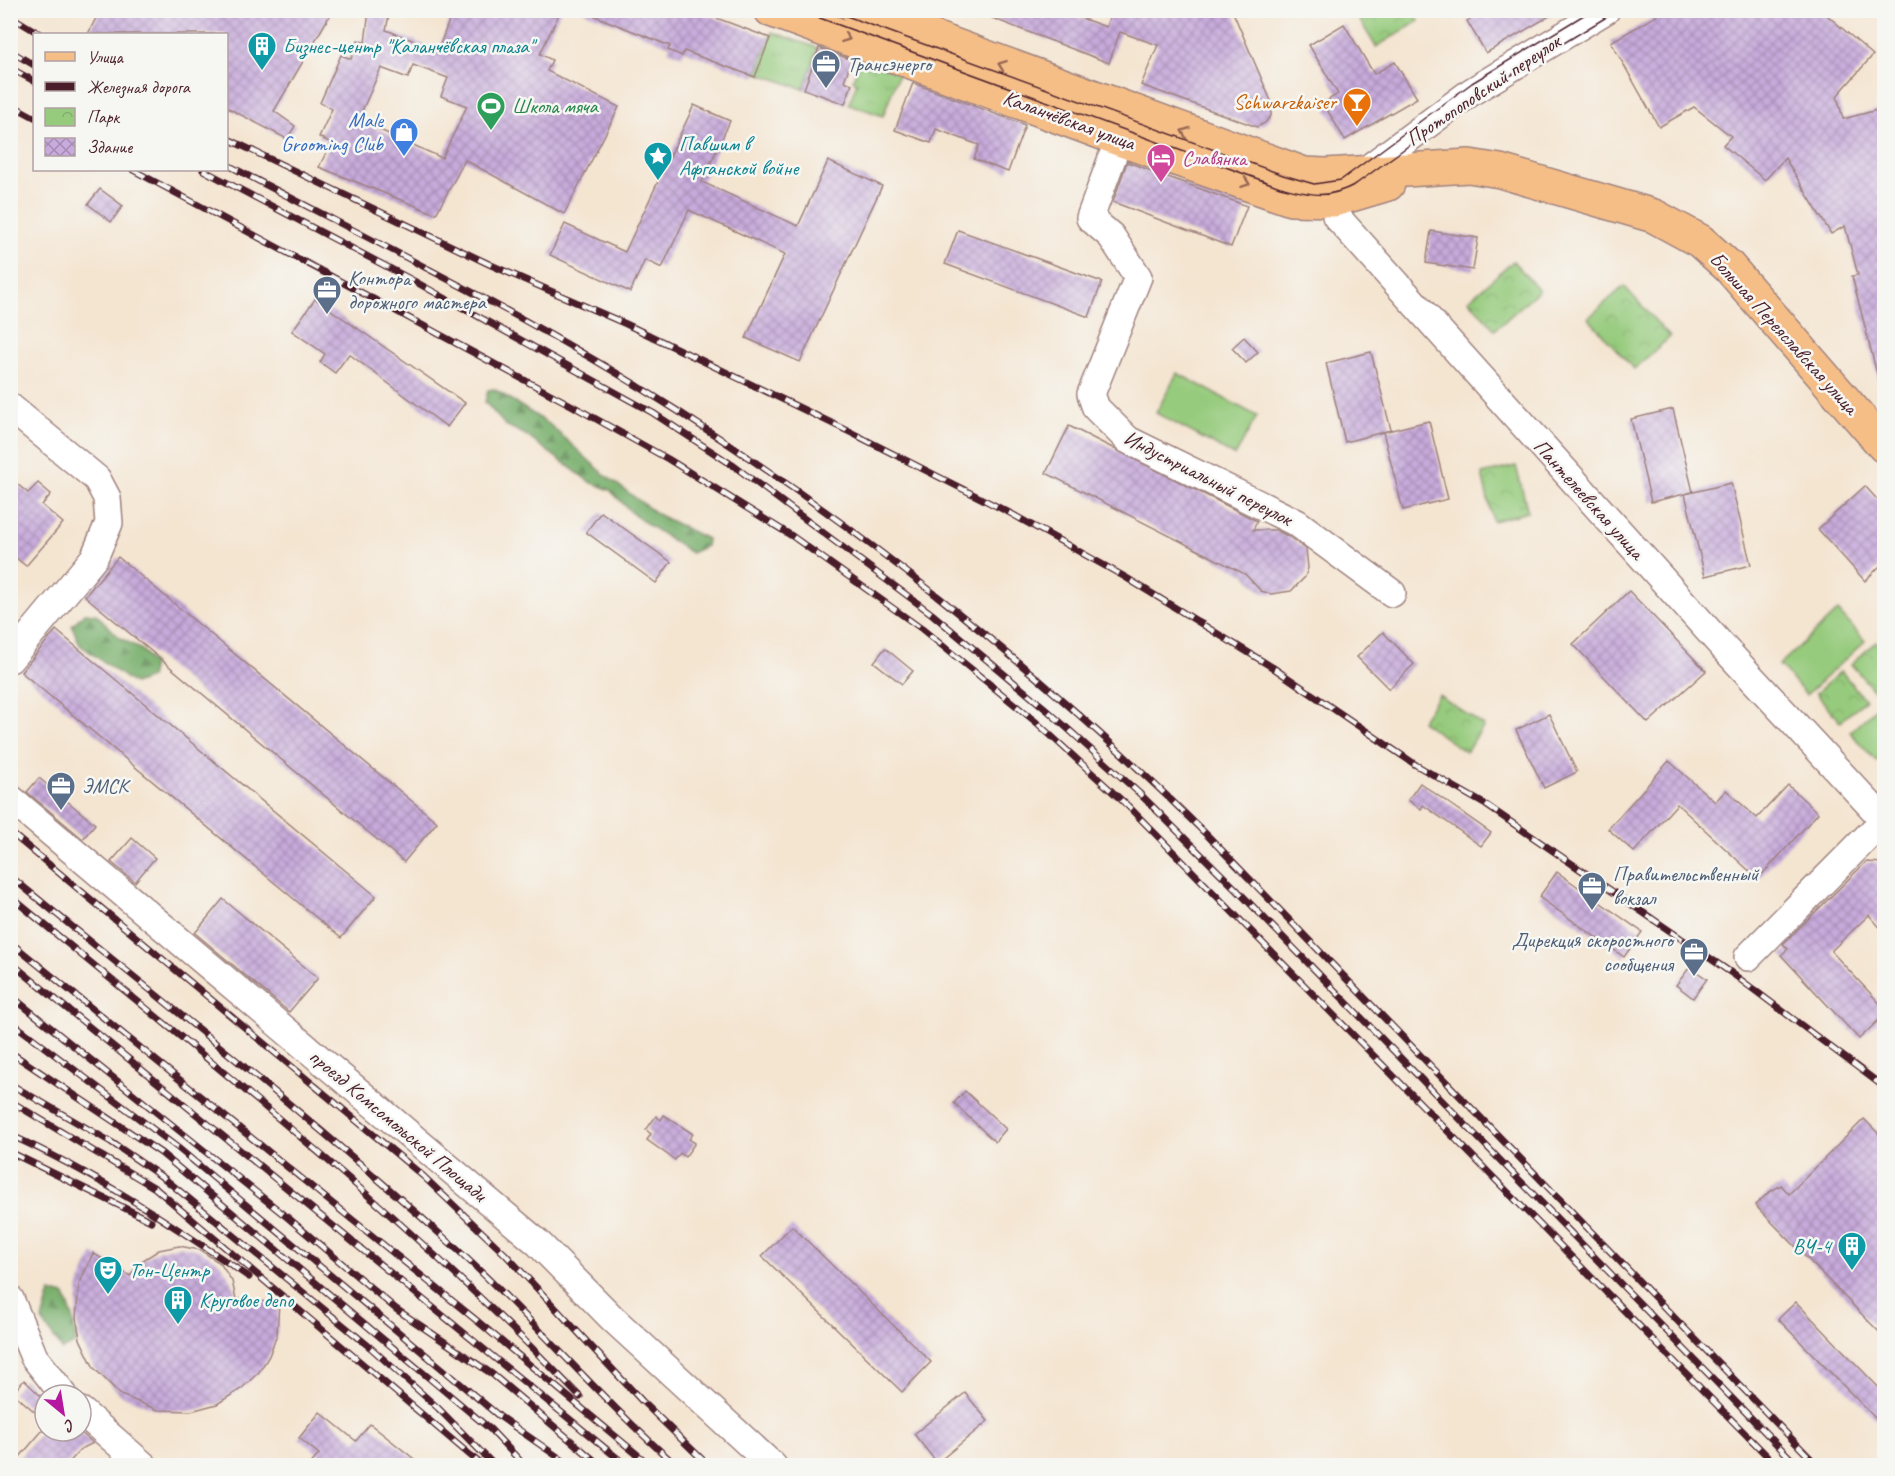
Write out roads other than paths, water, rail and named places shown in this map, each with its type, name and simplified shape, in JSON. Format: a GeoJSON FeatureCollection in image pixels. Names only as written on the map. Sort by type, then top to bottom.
{"type":"FeatureCollection","features":[{"type":"Feature","properties":{"kind":"main road","name":"Каланчёвская улица"},"geometry":{"type":"LineString","coordinates":[[858,10],[1304,174],[1326,176],[1362,172]]}},
{"type":"Feature","properties":{"kind":"main road","name":"Каланчёвская улица"},"geometry":{"type":"LineString","coordinates":[[772,11],[1119,139],[1291,199],[1334,200],[1439,167]]}},
{"type":"Feature","properties":{"kind":"main road","name":"Большая Переяславская улица"},"geometry":{"type":"LineString","coordinates":[[1362,172],[1469,166],[1500,171],[1654,216],[1700,241],[1729,267],[1774,316],[1884,446]]}},
{"type":"Feature","properties":{"kind":"street","name":"Протопоповский переулок"},"geometry":{"type":"LineString","coordinates":[[1362,172],[1471,92],[1606,10]]}},
{"type":"Feature","properties":{"kind":"street","name":"Индустриальный переулок"},"geometry":{"type":"LineString","coordinates":[[1119,139],[1090,218],[1111,236],[1138,277],[1091,394],[1096,408],[1113,428],[1128,440],[1297,523],[1392,593]]}},
{"type":"Feature","properties":{"kind":"street"},"geometry":{"type":"LineString","coordinates":[[1334,200],[1338,193],[1362,172]]}},
{"type":"Feature","properties":{"kind":"street","name":"Пантелеевская улица"},"geometry":{"type":"LineString","coordinates":[[1334,200],[1336,216],[1724,648],[1884,820]]}},
{"type":"Feature","properties":{"kind":"street"},"geometry":{"type":"LineString","coordinates":[[10,407],[97,479],[107,498],[109,523],[94,558],[10,659]]}},
{"type":"Feature","properties":{"kind":"street","name":"проезд Комсомольской Площади"},"geometry":{"type":"LineString","coordinates":[[10,798],[528,1234],[613,1319],[774,1466]]}},
{"type":"Feature","properties":{"kind":"street"},"geometry":{"type":"LineString","coordinates":[[1748,957],[1884,820]]}},
{"type":"Feature","properties":{"kind":"street"},"geometry":{"type":"LineString","coordinates":[[10,1299],[34,1357],[55,1383]]}},
{"type":"Feature","properties":{"kind":"street"},"geometry":{"type":"LineString","coordinates":[[93,1421],[144,1466]]}},
{"type":"Feature","properties":{"kind":"tram line"},"geometry":{"type":"LineString","coordinates":[[798,10],[1280,187],[1319,194],[1336,192],[1356,184],[1474,98],[1618,10]]}},
{"type":"Feature","properties":{"kind":"tram line"},"geometry":{"type":"LineString","coordinates":[[830,10],[1283,175],[1314,184],[1341,180],[1472,83],[1592,10]]}},
{"type":"Feature","properties":{"kind":"railway"},"geometry":{"type":"LineString","coordinates":[[10,16],[38,33]]}},
{"type":"Feature","properties":{"kind":"railway"},"geometry":{"type":"LineString","coordinates":[[10,51],[33,64]]}},
{"type":"Feature","properties":{"kind":"railway"},"geometry":{"type":"LineString","coordinates":[[10,68],[33,80]]}},
{"type":"Feature","properties":{"kind":"railway"},"geometry":{"type":"LineString","coordinates":[[10,104],[33,116]]}},
{"type":"Feature","properties":{"kind":"railway"},"geometry":{"type":"LineString","coordinates":[[228,139],[491,265],[626,324],[850,432],[1010,513],[1125,577],[1272,667],[1416,765],[1486,805],[1733,974],[1884,1087]]}},
{"type":"Feature","properties":{"kind":"railway"},"geometry":{"type":"LineString","coordinates":[[228,165],[493,303],[649,393],[724,441],[870,544],[1011,656],[1145,775],[1209,837],[1818,1466]]}},
{"type":"Feature","properties":{"kind":"railway"},"geometry":{"type":"LineString","coordinates":[[135,171],[668,459],[792,536],[922,629],[1036,722],[1128,806],[1777,1466]]}},
{"type":"Feature","properties":{"kind":"railway"},"geometry":{"type":"LineString","coordinates":[[205,171],[414,281],[653,413],[734,466],[932,614],[1047,710],[1139,793],[1236,889],[1798,1466]]}},
{"type":"Feature","properties":{"kind":"railway"},"geometry":{"type":"LineString","coordinates":[[10,832],[423,1176],[505,1254],[642,1401],[709,1466]]}},
{"type":"Feature","properties":{"kind":"railway"},"geometry":{"type":"LineString","coordinates":[[10,876],[227,1052],[388,1188],[471,1262],[646,1438],[677,1466]]}},
{"type":"Feature","properties":{"kind":"railway"},"geometry":{"type":"LineString","coordinates":[[10,896],[230,1077],[374,1201],[445,1264],[580,1397]]}},
{"type":"Feature","properties":{"kind":"railway"},"geometry":{"type":"LineString","coordinates":[[10,942],[476,1320],[651,1466]]}},
{"type":"Feature","properties":{"kind":"railway"},"geometry":{"type":"LineString","coordinates":[[10,962],[627,1466]]}},
{"type":"Feature","properties":{"kind":"railway"},"geometry":{"type":"LineString","coordinates":[[10,995],[287,1217],[396,1309],[492,1374],[601,1466]]}},
{"type":"Feature","properties":{"kind":"railway"},"geometry":{"type":"LineString","coordinates":[[10,1021],[178,1148],[499,1416],[571,1466]]}},
{"type":"Feature","properties":{"kind":"railway"},"geometry":{"type":"LineString","coordinates":[[10,1052],[161,1153],[490,1429],[525,1466]]}},
{"type":"Feature","properties":{"kind":"railway"},"geometry":{"type":"LineString","coordinates":[[10,1084],[111,1142],[165,1179],[371,1348],[438,1408],[495,1466]]}},
{"type":"Feature","properties":{"kind":"railway"},"geometry":{"type":"LineString","coordinates":[[10,1101],[155,1188],[483,1466]]}},
{"type":"Feature","properties":{"kind":"railway"},"geometry":{"type":"LineString","coordinates":[[10,1135],[103,1183],[249,1277]]}},
{"type":"Feature","properties":{"kind":"railway"},"geometry":{"type":"LineString","coordinates":[[10,1152],[151,1221]]}},
{"type":"Feature","properties":{"kind":"place","name":"Бизнес-центр \"Каланчёвская плаза\""},"geometry":{"type":"Point","coordinates":[262,72]}},
{"type":"Feature","properties":{"kind":"place","name":"Трансэнерго"},"geometry":{"type":"Point","coordinates":[826,90]}},
{"type":"Feature","properties":{"kind":"place","name":"Schwarzkaiser"},"geometry":{"type":"Point","coordinates":[1357,128]}},
{"type":"Feature","properties":{"kind":"place","name":"Школа мяча"},"geometry":{"type":"Point","coordinates":[491,132]}},
{"type":"Feature","properties":{"kind":"place","name":"Male Grooming Club"},"geometry":{"type":"Point","coordinates":[404,158]}},
{"type":"Feature","properties":{"kind":"place","name":"Павшим в Афганской войне"},"geometry":{"type":"Point","coordinates":[658,182]}},
{"type":"Feature","properties":{"kind":"place","name":"Славянка"},"geometry":{"type":"Point","coordinates":[1161,184]}},
{"type":"Feature","properties":{"kind":"place","name":"Контора дорожного мастера"},"geometry":{"type":"Point","coordinates":[327,316]}},
{"type":"Feature","properties":{"kind":"place","name":"ЭМСК"},"geometry":{"type":"Point","coordinates":[61,812]}},
{"type":"Feature","properties":{"kind":"place","name":"Правительственный вокзал"},"geometry":{"type":"Point","coordinates":[1592,912]}},
{"type":"Feature","properties":{"kind":"place","name":"Дирекция скоростного сообщения"},"geometry":{"type":"Point","coordinates":[1694,978]}},
{"type":"Feature","properties":{"kind":"place","name":"ВЧ-4"},"geometry":{"type":"Point","coordinates":[1852,1272]}},
{"type":"Feature","properties":{"kind":"place","name":"Тон-Центр"},"geometry":{"type":"Point","coordinates":[108,1296]}},
{"type":"Feature","properties":{"kind":"place","name":"Круговое депо"},"geometry":{"type":"Point","coordinates":[178,1326]}}]}
